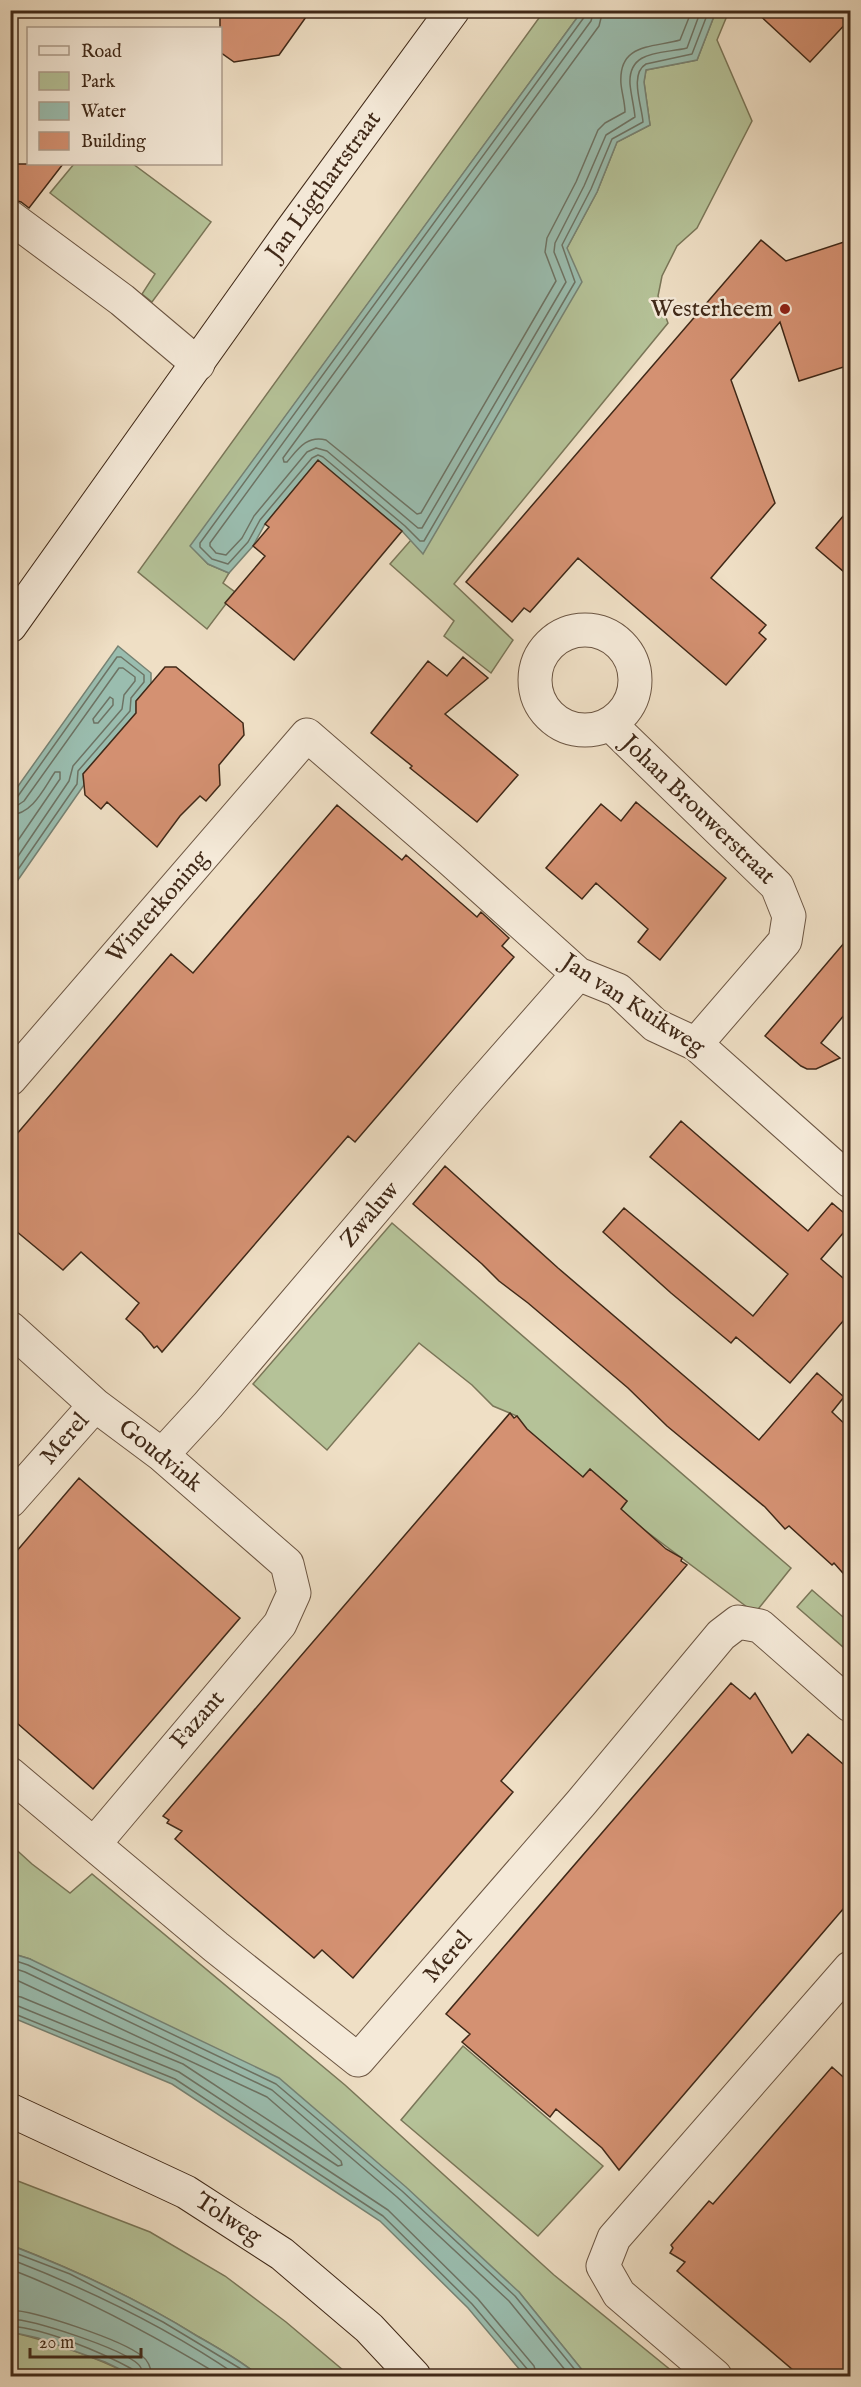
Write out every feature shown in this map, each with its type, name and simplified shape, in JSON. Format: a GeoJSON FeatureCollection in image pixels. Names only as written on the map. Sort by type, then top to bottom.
{"type":"FeatureCollection","features":[{"type":"Feature","properties":{"kind":"street","name":"Jan Ligthartstraat"},"geometry":{"type":"LineString","coordinates":[[10,626],[291,231],[453,10]]}},
{"type":"Feature","properties":{"kind":"street"},"geometry":{"type":"LineString","coordinates":[[10,217],[122,300],[198,364]]}},
{"type":"Feature","properties":{"kind":"street","name":"Johan Brouwerstraat"},"geometry":{"type":"LineString","coordinates":[[610,724],[777,886],[789,916],[785,941],[696,1044]]}},
{"type":"Feature","properties":{"kind":"street","name":"Jan van Kuikweg"},"geometry":{"type":"LineString","coordinates":[[307,735],[578,974],[618,990],[655,1024],[696,1044],[850,1180]]}},
{"type":"Feature","properties":{"kind":"street","name":"Winterkoning"},"geometry":{"type":"LineString","coordinates":[[10,1079],[307,735]]}},
{"type":"Feature","properties":{"kind":"street","name":"Zwaluw"},"geometry":{"type":"LineString","coordinates":[[162,1455],[208,1405],[469,1098],[578,974]]}},
{"type":"Feature","properties":{"kind":"street","name":"Goudvink"},"geometry":{"type":"LineString","coordinates":[[10,1328],[95,1405],[162,1455],[287,1564],[294,1593]]}},
{"type":"Feature","properties":{"kind":"street","name":"Merel"},"geometry":{"type":"LineString","coordinates":[[10,1501],[95,1405]]}},
{"type":"Feature","properties":{"kind":"street","name":"Fazant"},"geometry":{"type":"LineString","coordinates":[[95,1843],[280,1624],[294,1593]]}},
{"type":"Feature","properties":{"kind":"street","name":"Merel"},"geometry":{"type":"LineString","coordinates":[[10,1774],[95,1843],[216,1947],[358,2060],[581,1803],[721,1635],[738,1622],[760,1626],[850,1705]]}},
{"type":"Feature","properties":{"kind":"street"},"geometry":{"type":"LineString","coordinates":[[715,2376],[619,2294],[603,2266],[614,2238],[850,1968]]}},
{"type":"Feature","properties":{"kind":"street","name":"Tolweg"},"geometry":{"type":"LineString","coordinates":[[10,2110],[186,2192],[282,2254],[369,2328],[414,2376]]}},
{"type":"Feature","properties":{"kind":"green space"},"geometry":{"type":"Polygon","coordinates":[[[544,11],[582,11],[191,546],[208,564],[229,573],[223,583],[235,592],[207,629],[138,572],[544,11]]]}},
{"type":"Feature","properties":{"kind":"green space"},"geometry":{"type":"Polygon","coordinates":[[[716,11],[729,11],[717,40],[752,121],[697,228],[677,246],[662,276],[658,296],[668,323],[454,584],[513,640],[491,673],[444,636],[454,621],[390,564],[411,540],[423,553],[567,248],[597,192],[617,142],[650,125],[644,82],[646,70],[697,60],[716,11]]]}},
{"type":"Feature","properties":{"kind":"green space"},"geometry":{"type":"Polygon","coordinates":[[[73,165],[134,165],[211,222],[152,302],[142,294],[155,274],[50,193],[73,165]]]}},
{"type":"Feature","properties":{"kind":"green space"},"geometry":{"type":"Polygon","coordinates":[[[392,1223],[791,1568],[755,1613],[619,1511],[627,1501],[590,1469],[581,1479],[524,1427],[517,1416],[493,1406],[472,1385],[419,1343],[327,1450],[253,1384],[392,1223]]]}},
{"type":"Feature","properties":{"kind":"green space"},"geometry":{"type":"Polygon","coordinates":[[[812,1590],[850,1623],[850,1653],[797,1607],[812,1590]]]}},
{"type":"Feature","properties":{"kind":"green space"},"geometry":{"type":"Polygon","coordinates":[[[10,1844],[70,1893],[92,1874],[345,2085],[554,2275],[678,2376],[587,2376],[519,2292],[30,1959],[11,1953],[10,1844]]]}},
{"type":"Feature","properties":{"kind":"green space"},"geometry":{"type":"Polygon","coordinates":[[[463,2046],[603,2166],[538,2236],[401,2120],[463,2046]]]}},
{"type":"Feature","properties":{"kind":"green space"},"geometry":{"type":"Polygon","coordinates":[[[10,2178],[150,2232],[225,2276],[286,2322],[350,2376],[259,2376],[175,2322],[82,2275],[11,2245],[10,2178]]]}},
{"type":"Feature","properties":{"kind":"green space"},"geometry":{"type":"Polygon","coordinates":[[[11,2332],[74,2351],[134,2376],[11,2376],[11,2332]]]}},
{"type":"Feature","properties":{"kind":"water"},"geometry":{"type":"Polygon","coordinates":[[[582,11],[716,11],[697,60],[646,70],[644,82],[650,125],[617,142],[597,192],[567,248],[582,282],[423,554],[402,531],[318,461],[265,524],[253,546],[229,573],[208,564],[190,546],[582,11]]]}},
{"type":"Feature","properties":{"kind":"water"},"geometry":{"type":"Polygon","coordinates":[[[118,646],[151,673],[151,684],[136,701],[136,713],[83,774],[84,785],[11,890],[11,796],[118,646]]]}},
{"type":"Feature","properties":{"kind":"water"},"geometry":{"type":"Polygon","coordinates":[[[10,1953],[30,1959],[279,2078],[406,2187],[519,2292],[587,2376],[525,2376],[468,2308],[380,2221],[172,2084],[11,2017],[10,1953]]]}},
{"type":"Feature","properties":{"kind":"water"},"geometry":{"type":"Polygon","coordinates":[[[10,2245],[82,2275],[175,2322],[259,2376],[134,2376],[105,2362],[38,2338],[11,2332],[10,2245]]]}},
{"type":"Feature","properties":{"kind":"building"},"geometry":{"type":"Polygon","coordinates":[[[220,10],[311,10],[279,55],[234,62],[222,53],[222,27],[220,27],[220,10]]]}},
{"type":"Feature","properties":{"kind":"building"},"geometry":{"type":"Polygon","coordinates":[[[754,10],[850,10],[850,19],[810,62],[754,10]]]}},
{"type":"Feature","properties":{"kind":"building"},"geometry":{"type":"Polygon","coordinates":[[[10,164],[62,165],[29,208],[21,202],[10,199],[10,164]]]}},
{"type":"Feature","properties":{"kind":"building"},"geometry":{"type":"Polygon","coordinates":[[[761,240],[786,261],[850,240],[850,365],[799,381],[780,322],[731,380],[775,503],[711,578],[766,625],[759,633],[766,639],[726,685],[578,558],[530,612],[524,608],[512,622],[466,582],[761,240]]]}},
{"type":"Feature","properties":{"kind":"building"},"geometry":{"type":"Polygon","coordinates":[[[318,460],[402,531],[294,660],[225,603],[265,556],[253,546],[269,527],[265,524],[318,460]]]}},
{"type":"Feature","properties":{"kind":"building"},"geometry":{"type":"Polygon","coordinates":[[[850,508],[850,577],[816,548],[850,508]]]}},
{"type":"Feature","properties":{"kind":"building"},"geometry":{"type":"Polygon","coordinates":[[[463,657],[488,678],[445,714],[518,775],[477,822],[371,733],[428,661],[447,676],[463,657]]]}},
{"type":"Feature","properties":{"kind":"building"},"geometry":{"type":"Polygon","coordinates":[[[165,667],[176,667],[243,723],[244,735],[219,765],[220,785],[206,801],[200,796],[180,816],[157,847],[107,802],[101,809],[85,795],[83,774],[136,713],[136,701],[165,667]]]}},
{"type":"Feature","properties":{"kind":"building"},"geometry":{"type":"Polygon","coordinates":[[[636,802],[726,878],[660,960],[638,942],[648,929],[596,883],[582,899],[546,868],[601,804],[621,821],[636,802]]]}},
{"type":"Feature","properties":{"kind":"building"},"geometry":{"type":"Polygon","coordinates":[[[337,805],[402,860],[406,855],[477,917],[481,912],[509,938],[502,946],[514,957],[355,1142],[348,1136],[162,1352],[157,1346],[154,1348],[126,1319],[139,1303],[81,1252],[63,1270],[10,1226],[10,1142],[171,954],[193,973],[337,805]]]}},
{"type":"Feature","properties":{"kind":"building"},"geometry":{"type":"Polygon","coordinates":[[[850,936],[850,1008],[821,1043],[840,1058],[816,1069],[807,1069],[765,1036],[850,936]]]}},
{"type":"Feature","properties":{"kind":"building"},"geometry":{"type":"Polygon","coordinates":[[[681,1121],[808,1231],[832,1203],[850,1218],[850,1225],[821,1259],[850,1284],[850,1313],[790,1383],[736,1337],[731,1343],[603,1232],[624,1208],[753,1316],[788,1274],[650,1157],[681,1121]]]}},
{"type":"Feature","properties":{"kind":"building"},"geometry":{"type":"Polygon","coordinates":[[[445,1166],[558,1268],[759,1440],[817,1373],[844,1397],[832,1412],[850,1429],[850,1581],[834,1563],[832,1565],[789,1526],[785,1529],[765,1507],[667,1426],[628,1388],[499,1281],[413,1204],[445,1166]]]}},
{"type":"Feature","properties":{"kind":"building"},"geometry":{"type":"Polygon","coordinates":[[[510,1413],[514,1418],[517,1416],[527,1429],[583,1477],[590,1469],[627,1501],[621,1509],[666,1549],[682,1558],[681,1561],[687,1565],[501,1781],[513,1792],[353,1978],[322,1950],[314,1958],[248,1902],[175,1839],[182,1831],[167,1823],[169,1820],[163,1816],[510,1413]]]}},
{"type":"Feature","properties":{"kind":"building"},"geometry":{"type":"Polygon","coordinates":[[[79,1478],[240,1618],[93,1789],[10,1717],[10,1559],[79,1478]]]}},
{"type":"Feature","properties":{"kind":"building"},"geometry":{"type":"Polygon","coordinates":[[[731,1683],[750,1699],[755,1693],[792,1753],[808,1734],[850,1770],[850,1901],[619,2170],[602,2148],[556,2109],[550,2117],[462,2042],[470,2034],[446,2014],[731,1683]]]}},
{"type":"Feature","properties":{"kind":"building"},"geometry":{"type":"Polygon","coordinates":[[[832,2067],[850,2083],[850,2376],[800,2376],[677,2271],[685,2262],[670,2253],[673,2248],[671,2245],[709,2201],[713,2204],[832,2067]]]}},
{"type":"Feature","properties":{"kind":"place","name":"Westerheem"},"geometry":{"type":"Point","coordinates":[785,309]}}]}
